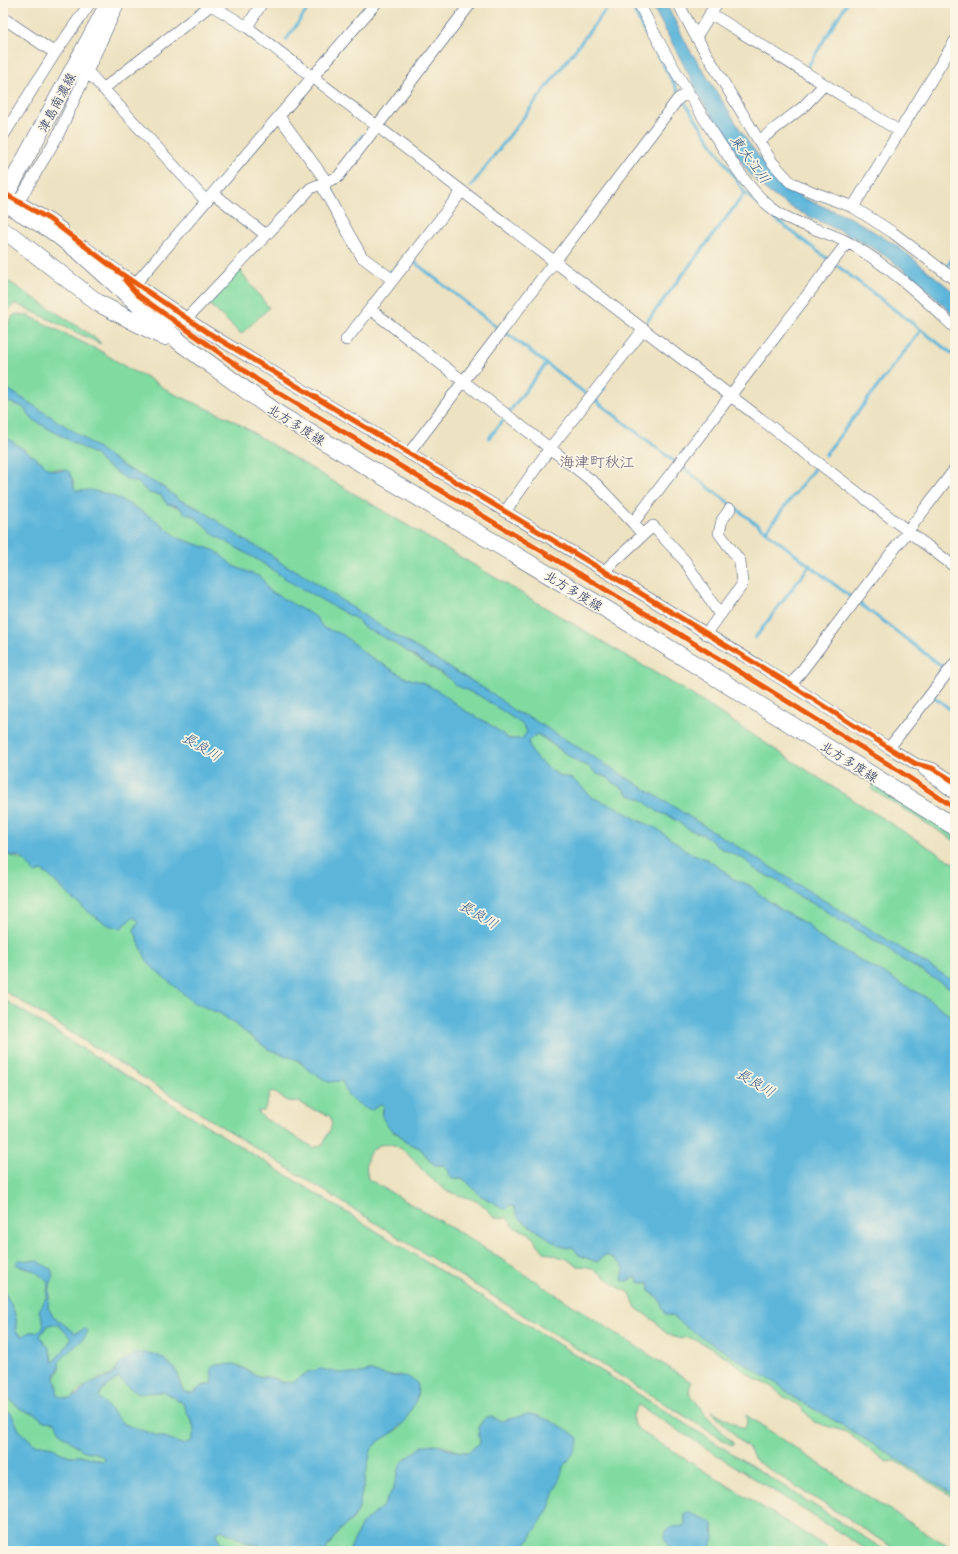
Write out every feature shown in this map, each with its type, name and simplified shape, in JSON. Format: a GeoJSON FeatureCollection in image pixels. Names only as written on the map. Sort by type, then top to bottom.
{"type":"FeatureCollection","features":[{"type":"Feature","properties":{"kind":"main road","name":"津島南濃線"},"geometry":{"type":"LineString","coordinates":[[10,201],[109,3]]}},
{"type":"Feature","properties":{"kind":"main road"},"geometry":{"type":"LineString","coordinates":[[10,201],[80,252],[194,354]]}},
{"type":"Feature","properties":{"kind":"main road"},"geometry":{"type":"LineString","coordinates":[[3,231],[12,236],[98,303],[194,354]]}},
{"type":"Feature","properties":{"kind":"main road","name":"北方多度線"},"geometry":{"type":"LineString","coordinates":[[194,354],[280,415],[611,612],[955,827]]}},
{"type":"Feature","properties":{"kind":"street"},"geometry":{"type":"LineString","coordinates":[[3,136],[6,121],[90,3]]}},
{"type":"Feature","properties":{"kind":"street"},"geometry":{"type":"LineString","coordinates":[[119,3],[57,137],[10,201],[49,219],[119,272],[186,319],[790,685],[916,764],[955,794]]}},
{"type":"Feature","properties":{"kind":"street"},"geometry":{"type":"LineString","coordinates":[[247,27],[262,3]]}},
{"type":"Feature","properties":{"kind":"street"},"geometry":{"type":"LineString","coordinates":[[136,283],[376,3]]}},
{"type":"Feature","properties":{"kind":"street"},"geometry":{"type":"LineString","coordinates":[[186,319],[311,188],[338,177],[471,3]]}},
{"type":"Feature","properties":{"kind":"street"},"geometry":{"type":"LineString","coordinates":[[639,3],[657,41],[687,93],[751,190],[777,212],[847,242],[876,260],[934,308],[955,328]]}},
{"type":"Feature","properties":{"kind":"street"},"geometry":{"type":"LineString","coordinates":[[678,3],[695,35],[772,162],[790,182],[815,194],[853,207],[892,232],[955,280]]}},
{"type":"Feature","properties":{"kind":"street"},"geometry":{"type":"LineString","coordinates":[[695,35],[699,32],[717,3]]}},
{"type":"Feature","properties":{"kind":"street"},"geometry":{"type":"LineString","coordinates":[[103,89],[210,4],[247,27],[955,567]]}},
{"type":"Feature","properties":{"kind":"street"},"geometry":{"type":"LineString","coordinates":[[710,13],[899,131]]}},
{"type":"Feature","properties":{"kind":"street"},"geometry":{"type":"LineString","coordinates":[[3,18],[55,52]]}},
{"type":"Feature","properties":{"kind":"street"},"geometry":{"type":"LineString","coordinates":[[853,207],[955,42]]}},
{"type":"Feature","properties":{"kind":"street"},"geometry":{"type":"LineString","coordinates":[[87,71],[209,197],[266,235]]}},
{"type":"Feature","properties":{"kind":"street"},"geometry":{"type":"LineString","coordinates":[[759,141],[803,107],[824,85]]}},
{"type":"Feature","properties":{"kind":"street"},"geometry":{"type":"LineString","coordinates":[[409,453],[678,99],[687,93]]}},
{"type":"Feature","properties":{"kind":"street"},"geometry":{"type":"LineString","coordinates":[[279,116],[326,182],[324,190],[362,257],[393,280]]}},
{"type":"Feature","properties":{"kind":"street"},"geometry":{"type":"LineString","coordinates":[[346,340],[462,190]]}},
{"type":"Feature","properties":{"kind":"street"},"geometry":{"type":"LineString","coordinates":[[633,523],[847,242]]}},
{"type":"Feature","properties":{"kind":"street"},"geometry":{"type":"LineString","coordinates":[[370,309],[464,380],[596,484],[643,535]]}},
{"type":"Feature","properties":{"kind":"street"},"geometry":{"type":"LineString","coordinates":[[504,512],[550,448],[644,329]]}},
{"type":"Feature","properties":{"kind":"street"},"geometry":{"type":"LineString","coordinates":[[790,685],[955,469]]}},
{"type":"Feature","properties":{"kind":"street"},"geometry":{"type":"LineString","coordinates":[[706,634],[742,585],[740,561],[719,533],[722,520],[730,509]]}},
{"type":"Feature","properties":{"kind":"street"},"geometry":{"type":"LineString","coordinates":[[604,571],[653,526],[685,561],[720,615]]}},
{"type":"Feature","properties":{"kind":"street"},"geometry":{"type":"LineString","coordinates":[[889,748],[955,663]]}},
{"type":"Feature","properties":{"kind":"street"},"geometry":{"type":"LineString","coordinates":[[916,764],[932,768],[955,782]]}},
{"type":"Feature","properties":{"kind":"green space"},"geometry":{"type":"Polygon","coordinates":[[[238,268],[269,308],[241,334],[206,301],[238,268]]]}},
{"type":"Feature","properties":{"kind":"green space"},"geometry":{"type":"Polygon","coordinates":[[[3,278],[97,339],[101,344],[17,304],[14,304],[3,316],[3,278]]]}},
{"type":"Feature","properties":{"kind":"green space"},"geometry":{"type":"Polygon","coordinates":[[[17,314],[29,316],[102,352],[132,371],[143,375],[172,393],[231,419],[689,693],[828,784],[955,864],[955,982],[529,717],[515,712],[493,694],[369,619],[301,573],[284,565],[268,553],[244,540],[194,506],[178,499],[163,487],[126,468],[76,433],[3,386],[3,331],[13,316],[17,314]]]}},
{"type":"Feature","properties":{"kind":"green space"},"geometry":{"type":"Polygon","coordinates":[[[3,400],[23,407],[33,420],[94,454],[128,480],[137,482],[149,493],[161,495],[164,500],[171,505],[178,507],[186,514],[194,516],[215,535],[258,560],[295,585],[358,620],[362,626],[389,640],[466,690],[480,696],[519,722],[524,726],[527,732],[522,739],[509,739],[489,724],[462,709],[443,694],[422,682],[406,678],[367,655],[348,640],[323,628],[315,617],[268,590],[260,577],[233,566],[216,551],[178,538],[157,521],[129,504],[100,492],[77,491],[74,488],[73,479],[63,469],[49,469],[43,463],[3,435],[3,400]]]}},
{"type":"Feature","properties":{"kind":"green space"},"geometry":{"type":"Polygon","coordinates":[[[537,734],[579,763],[588,766],[597,774],[607,777],[623,788],[627,794],[641,799],[658,811],[670,816],[688,829],[704,835],[719,847],[744,859],[753,868],[783,884],[793,893],[820,907],[874,941],[884,945],[893,954],[955,991],[955,1019],[927,998],[819,937],[808,925],[783,911],[756,892],[751,886],[731,878],[727,873],[706,859],[688,852],[647,824],[591,797],[580,785],[570,779],[560,776],[532,754],[528,741],[537,734]]]}},
{"type":"Feature","properties":{"kind":"green space"},"geometry":{"type":"Polygon","coordinates":[[[875,784],[955,834],[955,841],[871,789],[875,784]]]}},
{"type":"Feature","properties":{"kind":"green space"},"geometry":{"type":"Polygon","coordinates":[[[3,851],[11,856],[23,860],[31,866],[34,872],[42,871],[47,874],[92,915],[103,922],[121,928],[133,917],[139,921],[134,930],[146,959],[193,1002],[221,1014],[268,1049],[296,1059],[303,1065],[338,1081],[342,1081],[349,1097],[376,1108],[382,1103],[384,1104],[382,1113],[393,1132],[400,1135],[405,1142],[420,1148],[431,1162],[437,1165],[444,1165],[448,1170],[450,1177],[465,1180],[480,1195],[503,1208],[510,1205],[514,1207],[522,1220],[564,1247],[573,1247],[579,1255],[597,1262],[605,1255],[616,1260],[622,1264],[625,1269],[622,1279],[629,1281],[634,1277],[641,1283],[650,1283],[650,1292],[658,1297],[668,1315],[674,1316],[782,1387],[796,1399],[839,1423],[955,1495],[955,1498],[902,1465],[894,1461],[887,1462],[846,1432],[814,1422],[800,1406],[783,1396],[771,1386],[755,1379],[730,1359],[699,1341],[687,1337],[681,1339],[666,1333],[656,1322],[636,1308],[629,1292],[618,1287],[604,1276],[588,1267],[577,1266],[567,1259],[544,1252],[529,1233],[514,1227],[507,1218],[496,1218],[479,1203],[472,1199],[451,1193],[444,1189],[428,1176],[412,1158],[399,1147],[392,1144],[384,1144],[372,1150],[369,1154],[367,1162],[368,1179],[472,1240],[691,1382],[689,1392],[705,1414],[734,1444],[731,1445],[3,990],[3,851]],[[271,1091],[264,1111],[257,1111],[264,1118],[314,1148],[323,1144],[332,1124],[330,1116],[307,1107],[300,1102],[288,1101],[271,1091]]]}},
{"type":"Feature","properties":{"kind":"green space"},"geometry":{"type":"Polygon","coordinates":[[[3,999],[624,1385],[886,1551],[869,1551],[638,1405],[633,1416],[633,1420],[642,1432],[833,1551],[708,1551],[711,1547],[708,1520],[685,1514],[685,1523],[683,1526],[675,1527],[665,1540],[673,1551],[522,1551],[549,1508],[559,1476],[577,1437],[536,1415],[501,1421],[491,1417],[483,1420],[478,1427],[480,1443],[468,1452],[456,1451],[443,1445],[433,1444],[423,1446],[414,1455],[407,1458],[402,1463],[393,1489],[383,1506],[362,1524],[349,1551],[325,1551],[338,1532],[353,1519],[358,1511],[371,1450],[379,1441],[399,1429],[417,1398],[400,1375],[390,1376],[370,1371],[356,1374],[308,1372],[295,1381],[287,1384],[272,1378],[258,1376],[240,1366],[211,1370],[212,1384],[204,1385],[190,1393],[182,1388],[176,1371],[169,1363],[154,1354],[143,1353],[125,1360],[110,1376],[98,1379],[81,1389],[71,1399],[61,1397],[57,1392],[57,1383],[55,1378],[60,1369],[58,1362],[75,1346],[81,1331],[75,1333],[72,1331],[53,1316],[48,1308],[50,1284],[54,1277],[51,1270],[34,1260],[20,1267],[35,1271],[48,1282],[47,1296],[39,1311],[44,1324],[38,1332],[30,1332],[22,1336],[15,1331],[15,1315],[3,1289],[3,999]]]}},
{"type":"Feature","properties":{"kind":"green space"},"geometry":{"type":"Polygon","coordinates":[[[52,1324],[59,1325],[71,1338],[64,1350],[53,1362],[49,1348],[40,1336],[47,1326],[52,1324]]]}},
{"type":"Feature","properties":{"kind":"green space"},"geometry":{"type":"Polygon","coordinates":[[[118,1378],[133,1390],[146,1393],[164,1392],[183,1403],[195,1429],[191,1442],[182,1444],[123,1424],[99,1397],[102,1390],[118,1378]]]}},
{"type":"Feature","properties":{"kind":"green space"},"geometry":{"type":"Polygon","coordinates":[[[9,1399],[19,1407],[30,1413],[34,1413],[44,1421],[55,1422],[66,1437],[77,1447],[84,1451],[101,1455],[106,1460],[102,1461],[84,1456],[70,1456],[59,1452],[52,1447],[34,1444],[19,1430],[11,1414],[3,1409],[3,1400],[9,1399]]]}},
{"type":"Feature","properties":{"kind":"green space"},"geometry":{"type":"Polygon","coordinates":[[[711,1410],[743,1429],[747,1424],[746,1415],[866,1495],[955,1551],[899,1551],[756,1461],[748,1447],[740,1441],[711,1410]]]}},
{"type":"Feature","properties":{"kind":"green space"},"geometry":{"type":"Polygon","coordinates":[[[221,1530],[250,1544],[261,1546],[267,1551],[245,1550],[229,1547],[223,1544],[219,1539],[217,1533],[221,1530]]]}},
{"type":"Feature","properties":{"kind":"water","name":"東大江川"},"geometry":{"type":"Polygon","coordinates":[[[651,3],[666,3],[688,47],[750,145],[777,180],[803,198],[853,219],[900,248],[955,293],[955,317],[922,285],[886,256],[860,241],[787,205],[761,186],[749,173],[696,91],[697,90],[651,3]]]}},
{"type":"Feature","properties":{"kind":"water","name":"長良川"},"geometry":{"type":"Polygon","coordinates":[[[3,386],[76,433],[126,468],[163,487],[178,499],[203,511],[244,540],[268,553],[284,565],[301,573],[369,619],[493,694],[515,712],[529,717],[955,982],[955,991],[893,954],[884,945],[874,941],[820,907],[793,893],[784,884],[753,868],[744,859],[719,847],[704,835],[688,829],[670,816],[658,812],[641,799],[627,794],[623,788],[615,784],[607,777],[597,774],[588,766],[579,763],[543,737],[537,734],[528,741],[532,753],[539,761],[560,776],[570,778],[580,785],[591,797],[616,807],[639,821],[656,828],[688,852],[706,859],[727,873],[731,878],[751,886],[756,892],[783,911],[808,925],[819,937],[927,998],[955,1019],[955,1495],[839,1423],[796,1399],[782,1387],[687,1328],[672,1315],[666,1315],[658,1297],[649,1291],[650,1283],[638,1282],[637,1278],[634,1277],[627,1281],[622,1281],[624,1267],[613,1258],[605,1255],[597,1262],[579,1255],[573,1247],[567,1248],[559,1245],[521,1220],[518,1217],[514,1207],[510,1205],[506,1209],[503,1208],[480,1195],[465,1180],[450,1177],[448,1170],[444,1165],[434,1165],[420,1148],[405,1142],[400,1135],[389,1128],[382,1117],[384,1104],[379,1105],[372,1110],[363,1107],[349,1097],[342,1081],[328,1082],[306,1068],[300,1061],[268,1049],[221,1014],[193,1002],[152,967],[146,959],[134,930],[139,921],[133,917],[121,928],[103,922],[92,915],[71,897],[47,874],[42,871],[35,873],[22,858],[9,855],[3,851],[3,435],[43,463],[49,469],[68,471],[74,488],[77,491],[90,490],[111,495],[157,521],[178,538],[216,551],[233,566],[260,577],[264,581],[268,590],[316,617],[323,628],[342,634],[367,655],[406,678],[422,682],[443,694],[462,709],[489,724],[509,739],[522,739],[527,732],[524,726],[519,722],[480,696],[455,685],[448,677],[389,640],[362,626],[358,620],[295,585],[258,560],[216,536],[194,516],[186,514],[178,506],[167,504],[161,495],[149,493],[137,482],[128,480],[101,462],[94,454],[33,420],[23,407],[3,400],[3,386]]]}},
{"type":"Feature","properties":{"kind":"water"},"geometry":{"type":"Polygon","coordinates":[[[19,1260],[37,1261],[51,1269],[54,1277],[50,1284],[48,1308],[53,1316],[75,1333],[85,1329],[88,1331],[83,1339],[59,1362],[59,1369],[55,1378],[58,1395],[67,1399],[76,1396],[92,1382],[106,1378],[112,1374],[116,1371],[121,1362],[135,1355],[146,1353],[159,1356],[170,1364],[178,1374],[183,1391],[190,1393],[204,1385],[212,1384],[211,1368],[214,1365],[234,1364],[258,1376],[272,1378],[283,1383],[295,1381],[308,1372],[321,1369],[339,1373],[356,1374],[370,1371],[390,1376],[406,1376],[418,1385],[417,1398],[405,1421],[395,1431],[379,1441],[371,1450],[358,1511],[338,1532],[325,1551],[267,1551],[261,1546],[246,1542],[221,1530],[217,1533],[218,1538],[224,1545],[246,1551],[3,1551],[3,1409],[11,1413],[19,1430],[34,1444],[52,1447],[59,1452],[70,1456],[84,1456],[102,1461],[106,1460],[99,1454],[82,1450],[61,1434],[55,1422],[44,1421],[34,1413],[23,1411],[9,1399],[3,1400],[3,1289],[15,1315],[15,1331],[22,1336],[30,1332],[38,1332],[43,1327],[44,1324],[39,1311],[47,1296],[48,1282],[35,1271],[17,1265],[16,1263],[19,1260]],[[52,1324],[47,1326],[40,1336],[49,1348],[53,1362],[64,1350],[71,1338],[59,1325],[52,1324]],[[118,1378],[102,1390],[99,1397],[123,1424],[182,1444],[191,1442],[195,1429],[183,1403],[164,1392],[140,1393],[133,1390],[118,1378]]]}},
{"type":"Feature","properties":{"kind":"water"},"geometry":{"type":"Polygon","coordinates":[[[529,1414],[541,1417],[556,1424],[576,1436],[579,1440],[575,1451],[563,1468],[549,1508],[522,1551],[349,1551],[362,1524],[383,1506],[393,1489],[401,1463],[423,1446],[432,1444],[455,1451],[468,1452],[480,1443],[478,1427],[486,1417],[491,1417],[501,1421],[529,1414]]]}},
{"type":"Feature","properties":{"kind":"water"},"geometry":{"type":"Polygon","coordinates":[[[687,1512],[708,1520],[713,1524],[714,1539],[708,1551],[673,1551],[666,1542],[666,1531],[673,1527],[683,1526],[687,1512]]]}},
{"type":"Feature","properties":{"kind":"waterway"},"geometry":{"type":"LineString","coordinates":[[286,40],[312,3]]}},
{"type":"Feature","properties":{"kind":"waterway"},"geometry":{"type":"LineString","coordinates":[[471,186],[611,3]]}},
{"type":"Feature","properties":{"kind":"waterway"},"geometry":{"type":"LineString","coordinates":[[630,3],[678,91]]}},
{"type":"Feature","properties":{"kind":"waterway"},"geometry":{"type":"LineString","coordinates":[[807,68],[847,3]]}},
{"type":"Feature","properties":{"kind":"waterway"},"geometry":{"type":"LineString","coordinates":[[683,100],[745,193],[774,218],[829,260]]}},
{"type":"Feature","properties":{"kind":"waterway"},"geometry":{"type":"LineString","coordinates":[[351,151],[363,135]]}},
{"type":"Feature","properties":{"kind":"waterway"},"geometry":{"type":"LineString","coordinates":[[331,188],[340,208]]}},
{"type":"Feature","properties":{"kind":"waterway"},"geometry":{"type":"LineString","coordinates":[[648,320],[745,193]]}},
{"type":"Feature","properties":{"kind":"waterway"},"geometry":{"type":"LineString","coordinates":[[947,267],[955,254]]}},
{"type":"Feature","properties":{"kind":"waterway"},"geometry":{"type":"LineString","coordinates":[[414,260],[413,261],[498,328]]}},
{"type":"Feature","properties":{"kind":"waterway"},"geometry":{"type":"LineString","coordinates":[[389,271],[391,273],[399,264]]}},
{"type":"Feature","properties":{"kind":"waterway"},"geometry":{"type":"LineString","coordinates":[[835,264],[955,356]]}},
{"type":"Feature","properties":{"kind":"waterway"},"geometry":{"type":"LineString","coordinates":[[825,455],[921,330]]}},
{"type":"Feature","properties":{"kind":"waterway"},"geometry":{"type":"LineString","coordinates":[[505,332],[586,394]]}},
{"type":"Feature","properties":{"kind":"waterway"},"geometry":{"type":"LineString","coordinates":[[508,411],[509,412],[546,364]]}},
{"type":"Feature","properties":{"kind":"waterway"},"geometry":{"type":"LineString","coordinates":[[605,388],[595,400],[675,462]]}},
{"type":"Feature","properties":{"kind":"waterway"},"geometry":{"type":"LineString","coordinates":[[489,438],[505,418]]}},
{"type":"Feature","properties":{"kind":"waterway"},"geometry":{"type":"LineString","coordinates":[[681,466],[852,598]]}},
{"type":"Feature","properties":{"kind":"waterway"},"geometry":{"type":"LineString","coordinates":[[766,531],[814,469]]}},
{"type":"Feature","properties":{"kind":"waterway"},"geometry":{"type":"LineString","coordinates":[[755,638],[810,565]]}},
{"type":"Feature","properties":{"kind":"waterway"},"geometry":{"type":"LineString","coordinates":[[859,603],[943,667],[927,692]]}},
{"type":"Feature","properties":{"kind":"waterway"},"geometry":{"type":"LineString","coordinates":[[933,696],[955,713]]}},
{"type":"Feature","properties":{"kind":"cycle path"},"geometry":{"type":"LineString","coordinates":[[3,193],[49,219],[119,272],[207,332],[791,685],[889,748],[916,764],[932,768],[955,782]]}},
{"type":"Feature","properties":{"kind":"cycle path"},"geometry":{"type":"LineString","coordinates":[[125,280],[138,295],[259,381],[666,626],[893,767],[955,808]]}},
{"type":"Feature","properties":{"kind":"district","name":"海津町秋江"},"geometry":{"type":"Point","coordinates":[597,461]}}]}
